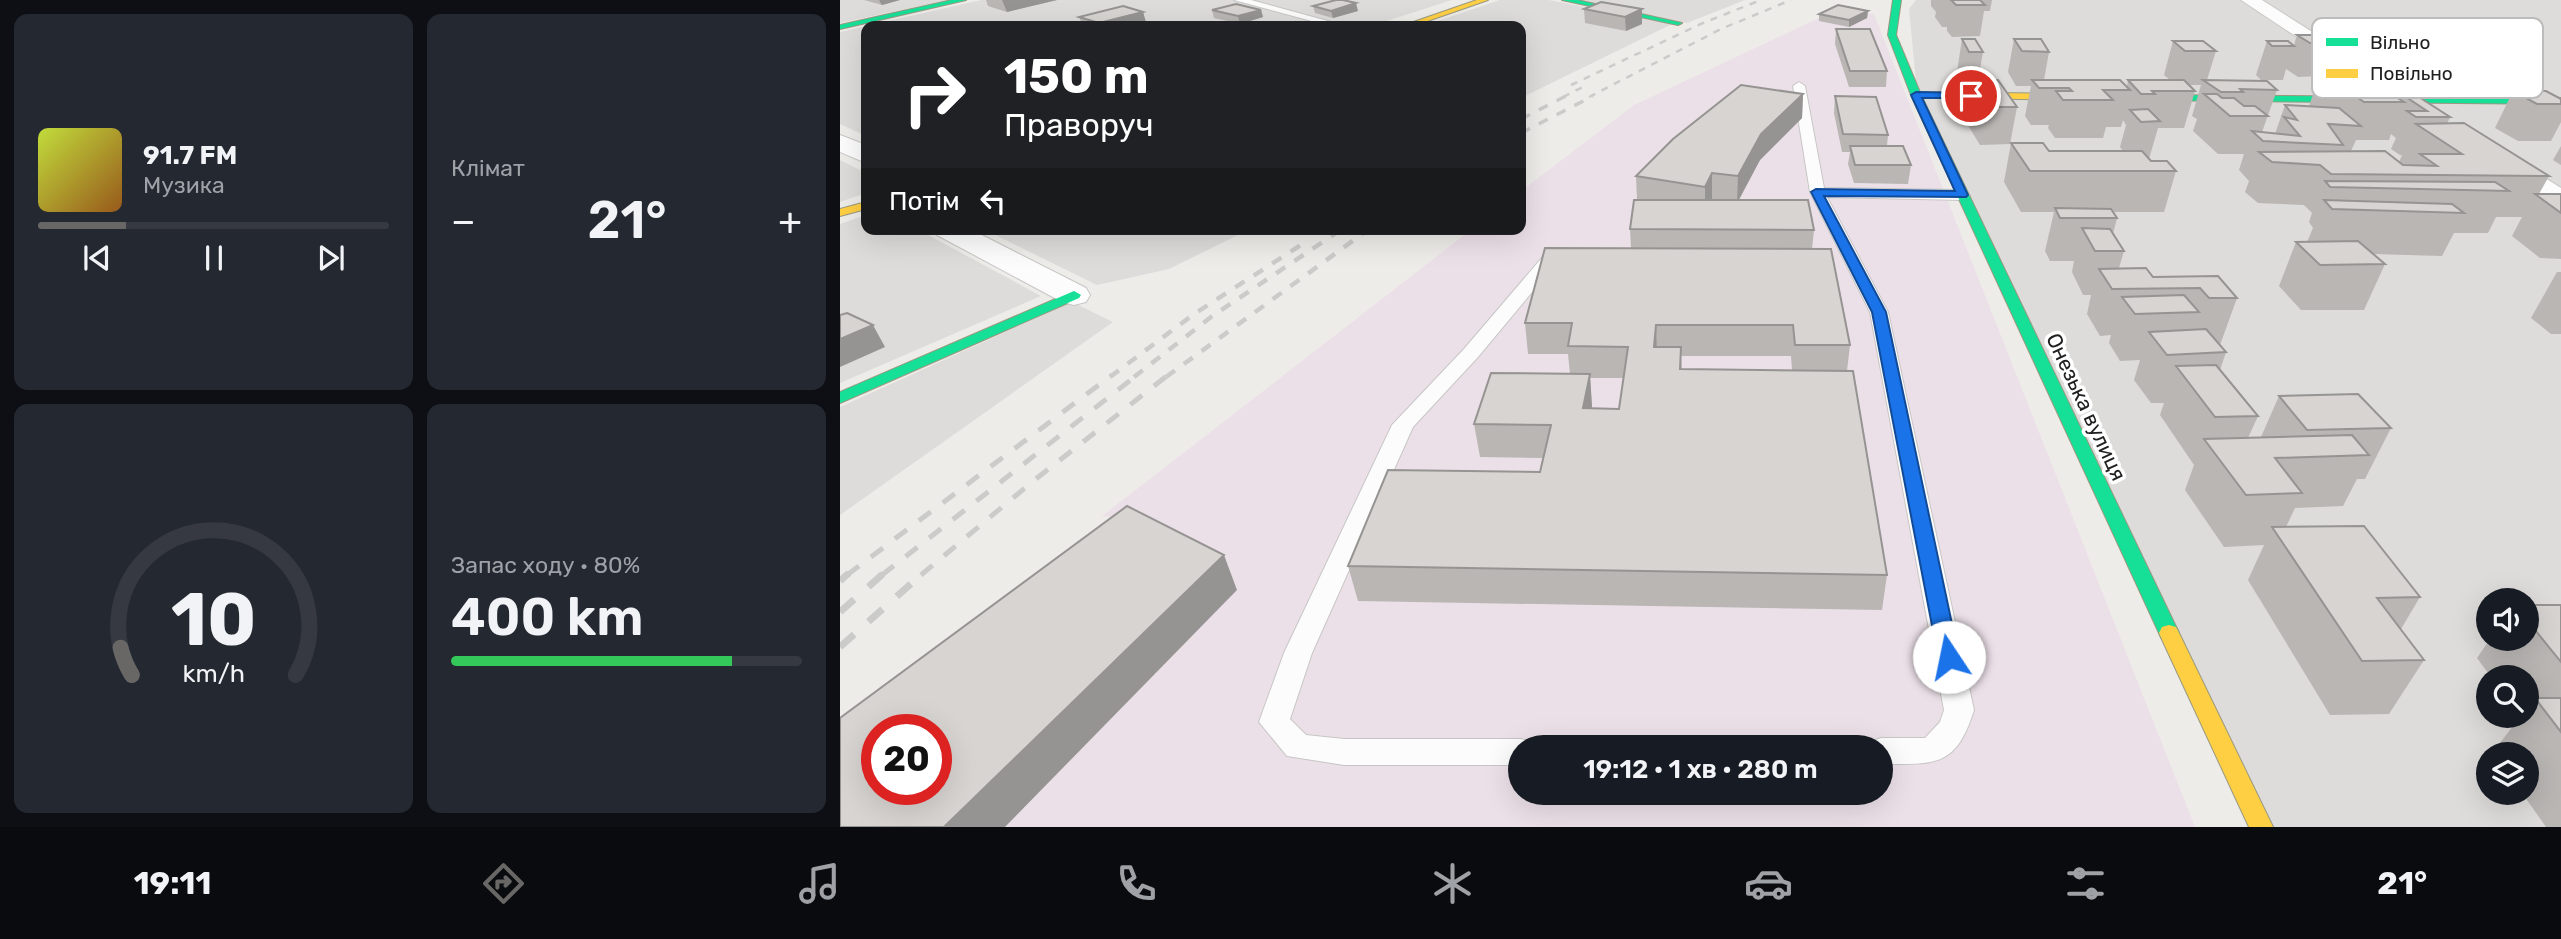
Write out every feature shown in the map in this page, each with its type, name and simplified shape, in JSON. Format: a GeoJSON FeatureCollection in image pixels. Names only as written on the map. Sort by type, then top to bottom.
{"type":"FeatureCollection","features":[{"type":"Feature","properties":{"kind":"street"},"geometry":{"type":"LineString","coordinates":[[867,21],[962,0]]}},
{"type":"Feature","properties":{"kind":"street"},"geometry":{"type":"LineString","coordinates":[[1421,21],[1484,0]]}},
{"type":"Feature","properties":{"kind":"street"},"geometry":{"type":"LineString","coordinates":[[1566,0],[1678,23]]}},
{"type":"Feature","properties":{"kind":"street","name":"Онезька вулиця"},"geometry":{"type":"LineString","coordinates":[[1897,0],[1892,35],[1916,95],[2261,827]]}},
{"type":"Feature","properties":{"kind":"street"},"geometry":{"type":"LineString","coordinates":[[2250,0],[2312,39]]}},
{"type":"Feature","properties":{"kind":"street"},"geometry":{"type":"LineString","coordinates":[[840,27],[861,22]]}},
{"type":"Feature","properties":{"kind":"street"},"geometry":{"type":"LineString","coordinates":[[1916,95],[2094,97]]}},
{"type":"Feature","properties":{"kind":"street"},"geometry":{"type":"LineString","coordinates":[[2121,97],[2561,101]]}},
{"type":"Feature","properties":{"kind":"street"},"geometry":{"type":"LineString","coordinates":[[2404,98],[2441,122]]}},
{"type":"Feature","properties":{"kind":"street"},"geometry":{"type":"LineString","coordinates":[[840,142],[861,152]]}},
{"type":"Feature","properties":{"kind":"street"},"geometry":{"type":"LineString","coordinates":[[2474,144],[2561,200]]}},
{"type":"Feature","properties":{"kind":"street"},"geometry":{"type":"LineString","coordinates":[[840,213],[861,207]]}},
{"type":"Feature","properties":{"kind":"street"},"geometry":{"type":"LineString","coordinates":[[959,235],[1074,295]]}},
{"type":"Feature","properties":{"kind":"street"},"geometry":{"type":"LineString","coordinates":[[840,398],[1074,295]]}},
{"type":"Feature","properties":{"kind":"lane"},"geometry":{"type":"LineString","coordinates":[[1239,0],[1321,21]]}},
{"type":"Feature","properties":{"kind":"lane"},"geometry":{"type":"LineString","coordinates":[[1799,86],[1816,192],[1879,312],[1959,710],[1953,729],[1932,751],[1893,751]]}},
{"type":"Feature","properties":{"kind":"lane"},"geometry":{"type":"LineString","coordinates":[[1816,192],[1962,195]]}},
{"type":"Feature","properties":{"kind":"lane"},"geometry":{"type":"LineString","coordinates":[[1508,752],[1344,752],[1298,747],[1274,722],[1298,653],[1403,425],[1471,353],[1552,257]]}},
{"type":"Feature","properties":{"kind":"shaded area"},"geometry":{"type":"Polygon","coordinates":[[[840,0],[947,0],[840,23],[840,0]]]}},
{"type":"Feature","properties":{"kind":"shaded area"},"geometry":{"type":"Polygon","coordinates":[[[981,0],[1452,0],[1387,21],[888,21],[981,0]]]}},
{"type":"Feature","properties":{"kind":"shaded area"},"geometry":{"type":"Polygon","coordinates":[[[1500,0],[1549,0],[1672,24],[1526,96],[1526,21],[1437,21],[1500,0]]]}},
{"type":"Feature","properties":{"kind":"shaded area"},"geometry":{"type":"Polygon","coordinates":[[[1577,0],[1745,0],[1687,23],[1577,0]]]}},
{"type":"Feature","properties":{"kind":"shaded area"},"geometry":{"type":"Polygon","coordinates":[[[1916,0],[2247,0],[2312,42],[2312,98],[1917,92],[1909,9],[1916,0]]]}},
{"type":"Feature","properties":{"kind":"shaded area"},"geometry":{"type":"Polygon","coordinates":[[[2253,0],[2561,0],[2561,100],[2405,98],[2543,98],[2543,18],[2312,18],[2312,38],[2253,0]]]}},
{"type":"Feature","properties":{"kind":"shaded area"},"geometry":{"type":"Polygon","coordinates":[[[1838,9],[1874,14],[2195,827],[840,827],[861,805],[952,805],[952,714],[911,714],[1159,522],[1102,516],[1464,235],[1526,235],[1526,187],[1634,105],[1838,9]]]}},
{"type":"Feature","properties":{"kind":"shaded area"},"geometry":{"type":"Polygon","coordinates":[[[861,27],[861,134],[840,124],[840,32],[861,27]]]}},
{"type":"Feature","properties":{"kind":"shaded area"},"geometry":{"type":"Polygon","coordinates":[[[1922,97],[2409,103],[2561,202],[2561,827],[2268,827],[1922,97]]]}},
{"type":"Feature","properties":{"kind":"shaded area"},"geometry":{"type":"Polygon","coordinates":[[[2333,98],[2400,98],[2402,99],[2333,98]]]}},
{"type":"Feature","properties":{"kind":"shaded area"},"geometry":{"type":"Polygon","coordinates":[[[2412,102],[2561,102],[2561,199],[2412,102]]]}},
{"type":"Feature","properties":{"kind":"shaded area"},"geometry":{"type":"Polygon","coordinates":[[[840,160],[861,170],[861,195],[840,202],[840,160]]]}},
{"type":"Feature","properties":{"kind":"shaded area"},"geometry":{"type":"Polygon","coordinates":[[[861,217],[861,235],[928,235],[1041,296],[840,383],[840,224],[861,217]]]}},
{"type":"Feature","properties":{"kind":"shaded area"},"geometry":{"type":"Polygon","coordinates":[[[995,235],[1238,235],[1169,269],[1097,285],[995,235]]]}},
{"type":"Feature","properties":{"kind":"shaded area"},"geometry":{"type":"Polygon","coordinates":[[[1072,302],[1113,322],[840,515],[840,407],[1072,302]]]}},
{"type":"Feature","properties":{"kind":"building"},"geometry":{"type":"Polygon","coordinates":[[[1336,0],[1356,3],[1331,11],[1313,6],[1336,0]]]}},
{"type":"Feature","properties":{"kind":"building"},"geometry":{"type":"Polygon","coordinates":[[[1951,0],[1980,0],[1985,5],[1956,5],[1951,0]]]}},
{"type":"Feature","properties":{"kind":"building"},"geometry":{"type":"Polygon","coordinates":[[[1601,2],[1642,9],[1625,17],[1584,9],[1601,2]]]}},
{"type":"Feature","properties":{"kind":"building"},"geometry":{"type":"Polygon","coordinates":[[[1236,4],[1261,10],[1238,16],[1212,10],[1236,4]]]}},
{"type":"Feature","properties":{"kind":"building"},"geometry":{"type":"Polygon","coordinates":[[[1838,5],[1868,11],[1849,20],[1819,14],[1838,5]]]}},
{"type":"Feature","properties":{"kind":"building"},"geometry":{"type":"Polygon","coordinates":[[[1123,6],[1143,12],[1107,21],[1079,17],[1123,6]]]}},
{"type":"Feature","properties":{"kind":"building"},"geometry":{"type":"Polygon","coordinates":[[[1836,29],[1870,29],[1887,71],[1850,71],[1836,29]]]}},
{"type":"Feature","properties":{"kind":"building"},"geometry":{"type":"Polygon","coordinates":[[[2297,35],[2312,35],[2310,43],[2297,35]]]}},
{"type":"Feature","properties":{"kind":"building"},"geometry":{"type":"Polygon","coordinates":[[[1962,39],[1975,39],[1983,52],[1969,52],[1962,39]]]}},
{"type":"Feature","properties":{"kind":"building"},"geometry":{"type":"Polygon","coordinates":[[[2014,39],[2041,39],[2049,52],[2022,51],[2014,39]]]}},
{"type":"Feature","properties":{"kind":"building"},"geometry":{"type":"Polygon","coordinates":[[[2173,41],[2203,41],[2216,51],[2185,51],[2173,41]]]}},
{"type":"Feature","properties":{"kind":"building"},"geometry":{"type":"Polygon","coordinates":[[[2267,41],[2288,41],[2294,46],[2272,46],[2267,41]]]}},
{"type":"Feature","properties":{"kind":"building"},"geometry":{"type":"Polygon","coordinates":[[[1998,80],[2017,107],[1986,107],[1969,81],[1998,80]]]}},
{"type":"Feature","properties":{"kind":"building"},"geometry":{"type":"Polygon","coordinates":[[[2032,80],[2120,80],[2130,90],[2103,90],[2113,100],[2063,100],[2056,91],[2072,91],[2069,88],[2039,88],[2032,80]]]}},
{"type":"Feature","properties":{"kind":"building"},"geometry":{"type":"Polygon","coordinates":[[[2128,80],[2184,80],[2195,91],[2152,91],[2155,94],[2141,94],[2128,80]]]}},
{"type":"Feature","properties":{"kind":"building"},"geometry":{"type":"Polygon","coordinates":[[[2203,80],[2267,81],[2277,90],[2240,89],[2243,92],[2221,92],[2203,80]]]}},
{"type":"Feature","properties":{"kind":"building"},"geometry":{"type":"Polygon","coordinates":[[[1741,85],[1803,94],[1761,134],[1738,176],[1712,173],[1705,187],[1636,176],[1673,139],[1741,85]]]}},
{"type":"Feature","properties":{"kind":"building"},"geometry":{"type":"Polygon","coordinates":[[[2543,91],[2546,91],[2561,99],[2561,104],[2537,104],[2526,98],[2543,98],[2543,91]]]}},
{"type":"Feature","properties":{"kind":"building"},"geometry":{"type":"Polygon","coordinates":[[[2204,94],[2234,98],[2244,106],[2255,106],[2268,116],[2230,116],[2204,94]]]}},
{"type":"Feature","properties":{"kind":"building"},"geometry":{"type":"Polygon","coordinates":[[[1835,96],[1876,97],[1888,135],[1843,134],[1835,96]]]}},
{"type":"Feature","properties":{"kind":"building"},"geometry":{"type":"Polygon","coordinates":[[[2358,98],[2398,98],[2404,102],[2364,102],[2358,98]]]}},
{"type":"Feature","properties":{"kind":"building"},"geometry":{"type":"Polygon","coordinates":[[[2408,98],[2420,98],[2450,117],[2416,117],[2407,111],[2427,111],[2408,98]]]}},
{"type":"Feature","properties":{"kind":"building"},"geometry":{"type":"Polygon","coordinates":[[[2285,105],[2339,108],[2361,126],[2328,124],[2343,145],[2263,141],[2252,131],[2300,136],[2284,117],[2297,120],[2285,105]]]}},
{"type":"Feature","properties":{"kind":"building"},"geometry":{"type":"Polygon","coordinates":[[[2148,109],[2160,121],[2141,122],[2130,110],[2148,109]]]}},
{"type":"Feature","properties":{"kind":"building"},"geometry":{"type":"Polygon","coordinates":[[[2464,123],[2549,176],[2331,174],[2320,165],[2272,162],[2259,152],[2385,151],[2403,165],[2437,166],[2420,154],[2462,154],[2416,124],[2464,123]]]}},
{"type":"Feature","properties":{"kind":"building"},"geometry":{"type":"Polygon","coordinates":[[[2011,143],[2043,143],[2049,151],[2142,151],[2151,161],[2167,161],[2176,171],[2030,171],[2011,143]]]}},
{"type":"Feature","properties":{"kind":"building"},"geometry":{"type":"Polygon","coordinates":[[[1850,146],[1903,146],[1911,165],[1855,165],[1850,146]]]}},
{"type":"Feature","properties":{"kind":"building"},"geometry":{"type":"Polygon","coordinates":[[[2325,181],[2495,182],[2509,191],[2330,187],[2325,181]]]}},
{"type":"Feature","properties":{"kind":"building"},"geometry":{"type":"Polygon","coordinates":[[[2535,194],[2561,194],[2561,213],[2535,194]]]}},
{"type":"Feature","properties":{"kind":"building"},"geometry":{"type":"Polygon","coordinates":[[[1634,200],[1808,200],[1814,230],[1630,229],[1634,200]]]}},
{"type":"Feature","properties":{"kind":"building"},"geometry":{"type":"Polygon","coordinates":[[[2324,200],[2452,204],[2464,213],[2332,209],[2324,200]]]}},
{"type":"Feature","properties":{"kind":"building"},"geometry":{"type":"Polygon","coordinates":[[[2055,208],[2111,209],[2117,218],[2060,218],[2055,208]]]}},
{"type":"Feature","properties":{"kind":"building"},"geometry":{"type":"Polygon","coordinates":[[[2082,228],[2110,229],[2124,251],[2095,251],[2082,228]]]}},
{"type":"Feature","properties":{"kind":"building"},"geometry":{"type":"Polygon","coordinates":[[[2358,241],[2385,264],[2320,265],[2296,242],[2358,241]]]}},
{"type":"Feature","properties":{"kind":"building"},"geometry":{"type":"Polygon","coordinates":[[[1545,248],[1831,249],[1850,345],[1795,345],[1793,325],[1656,325],[1654,347],[1681,347],[1680,369],[1853,371],[1887,575],[1348,566],[1388,470],[1540,472],[1551,425],[1474,424],[1491,373],[1590,374],[1583,408],[1619,409],[1628,347],[1568,346],[1572,323],[1525,323],[1545,248]]]}},
{"type":"Feature","properties":{"kind":"building"},"geometry":{"type":"Polygon","coordinates":[[[2146,268],[2153,277],[2218,276],[2237,298],[2209,298],[2200,288],[2112,289],[2099,269],[2146,268]]]}},
{"type":"Feature","properties":{"kind":"building"},"geometry":{"type":"Polygon","coordinates":[[[2184,295],[2199,312],[2135,314],[2122,297],[2184,295]]]}},
{"type":"Feature","properties":{"kind":"building"},"geometry":{"type":"Polygon","coordinates":[[[847,313],[873,325],[840,339],[840,315],[847,313]]]}},
{"type":"Feature","properties":{"kind":"building"},"geometry":{"type":"Polygon","coordinates":[[[2206,329],[2226,352],[2167,355],[2149,332],[2206,329]]]}},
{"type":"Feature","properties":{"kind":"building"},"geometry":{"type":"Polygon","coordinates":[[[2216,365],[2258,416],[2215,417],[2176,366],[2216,365]]]}},
{"type":"Feature","properties":{"kind":"building"},"geometry":{"type":"Polygon","coordinates":[[[2358,394],[2391,428],[2307,430],[2279,396],[2358,394]]]}},
{"type":"Feature","properties":{"kind":"building"},"geometry":{"type":"Polygon","coordinates":[[[2352,435],[2369,455],[2275,458],[2302,493],[2246,495],[2204,439],[2352,435]]]}},
{"type":"Feature","properties":{"kind":"building"},"geometry":{"type":"Polygon","coordinates":[[[1127,506],[1224,555],[944,827],[840,827],[840,718],[1127,506]]]}},
{"type":"Feature","properties":{"kind":"building"},"geometry":{"type":"Polygon","coordinates":[[[2364,526],[2420,597],[2377,598],[2424,660],[2362,661],[2272,527],[2364,526]]]}},
{"type":"Feature","properties":{"kind":"building"},"geometry":{"type":"Polygon","coordinates":[[[2539,605],[2561,605],[2561,662],[2539,635],[2539,605]]]}},
{"type":"Feature","properties":{"kind":"building"},"geometry":{"type":"Polygon","coordinates":[[[2539,698],[2561,698],[2561,732],[2539,703],[2539,698]]]}},
{"type":"Feature","properties":{"kind":"railway"},"geometry":{"type":"LineString","coordinates":[[1571,85],[1703,23],[1761,0]]}},
{"type":"Feature","properties":{"kind":"railway"},"geometry":{"type":"LineString","coordinates":[[1589,97],[1721,29],[1791,0]]}},
{"type":"Feature","properties":{"kind":"railway"},"geometry":{"type":"LineString","coordinates":[[1563,97],[1583,87]]}},
{"type":"Feature","properties":{"kind":"railway"},"geometry":{"type":"LineString","coordinates":[[1526,116],[1566,96]]}},
{"type":"Feature","properties":{"kind":"railway"},"geometry":{"type":"LineString","coordinates":[[1526,130],[1593,96]]}},
{"type":"Feature","properties":{"kind":"railway"},"geometry":{"type":"LineString","coordinates":[[1134,377],[1211,317],[1333,235]]}},
{"type":"Feature","properties":{"kind":"railway"},"geometry":{"type":"LineString","coordinates":[[1166,377],[1361,235]]}},
{"type":"Feature","properties":{"kind":"railway"},"geometry":{"type":"LineString","coordinates":[[1110,377],[1194,314],[1301,245]]}},
{"type":"Feature","properties":{"kind":"railway"},"geometry":{"type":"LineString","coordinates":[[847,575],[1112,375]]}},
{"type":"Feature","properties":{"kind":"railway"},"geometry":{"type":"LineString","coordinates":[[882,575],[1137,375]]}},
{"type":"Feature","properties":{"kind":"railway"},"geometry":{"type":"LineString","coordinates":[[921,575],[1032,482],[1168,375]]}},
{"type":"Feature","properties":{"kind":"railway"},"geometry":{"type":"LineString","coordinates":[[840,581],[849,573]]}},
{"type":"Feature","properties":{"kind":"railway"},"geometry":{"type":"LineString","coordinates":[[840,612],[884,573]]}},
{"type":"Feature","properties":{"kind":"railway"},"geometry":{"type":"LineString","coordinates":[[840,647],[923,573]]}},
{"type":"Feature","properties":{"kind":"traffic: fast"},"geometry":{"type":"LineString","coordinates":[[867,21],[962,0]]}},
{"type":"Feature","properties":{"kind":"traffic: fast"},"geometry":{"type":"LineString","coordinates":[[1566,0],[1678,23]]}},
{"type":"Feature","properties":{"kind":"traffic: fast"},"geometry":{"type":"LineString","coordinates":[[1897,0],[1892,35],[1916,95],[2169,633]]}},
{"type":"Feature","properties":{"kind":"traffic: fast"},"geometry":{"type":"LineString","coordinates":[[840,27],[861,22]]}},
{"type":"Feature","properties":{"kind":"traffic: fast"},"geometry":{"type":"LineString","coordinates":[[2142,98],[2561,101]]}},
{"type":"Feature","properties":{"kind":"traffic: fast"},"geometry":{"type":"LineString","coordinates":[[840,398],[1074,295]]}},
{"type":"Feature","properties":{"kind":"traffic: slow"},"geometry":{"type":"LineString","coordinates":[[1421,21],[1484,0]]}},
{"type":"Feature","properties":{"kind":"traffic: slow"},"geometry":{"type":"LineString","coordinates":[[1916,95],[2082,97]]}},
{"type":"Feature","properties":{"kind":"traffic: slow"},"geometry":{"type":"LineString","coordinates":[[840,213],[861,207]]}},
{"type":"Feature","properties":{"kind":"traffic: slow"},"geometry":{"type":"LineString","coordinates":[[2169,633],[2261,827]]}},
{"type":"Feature","properties":{"kind":"route"},"geometry":{"type":"LineString","coordinates":[[1949,657],[1879,312],[1816,192],[1962,195],[1916,95],[1971,96]]}}]}
